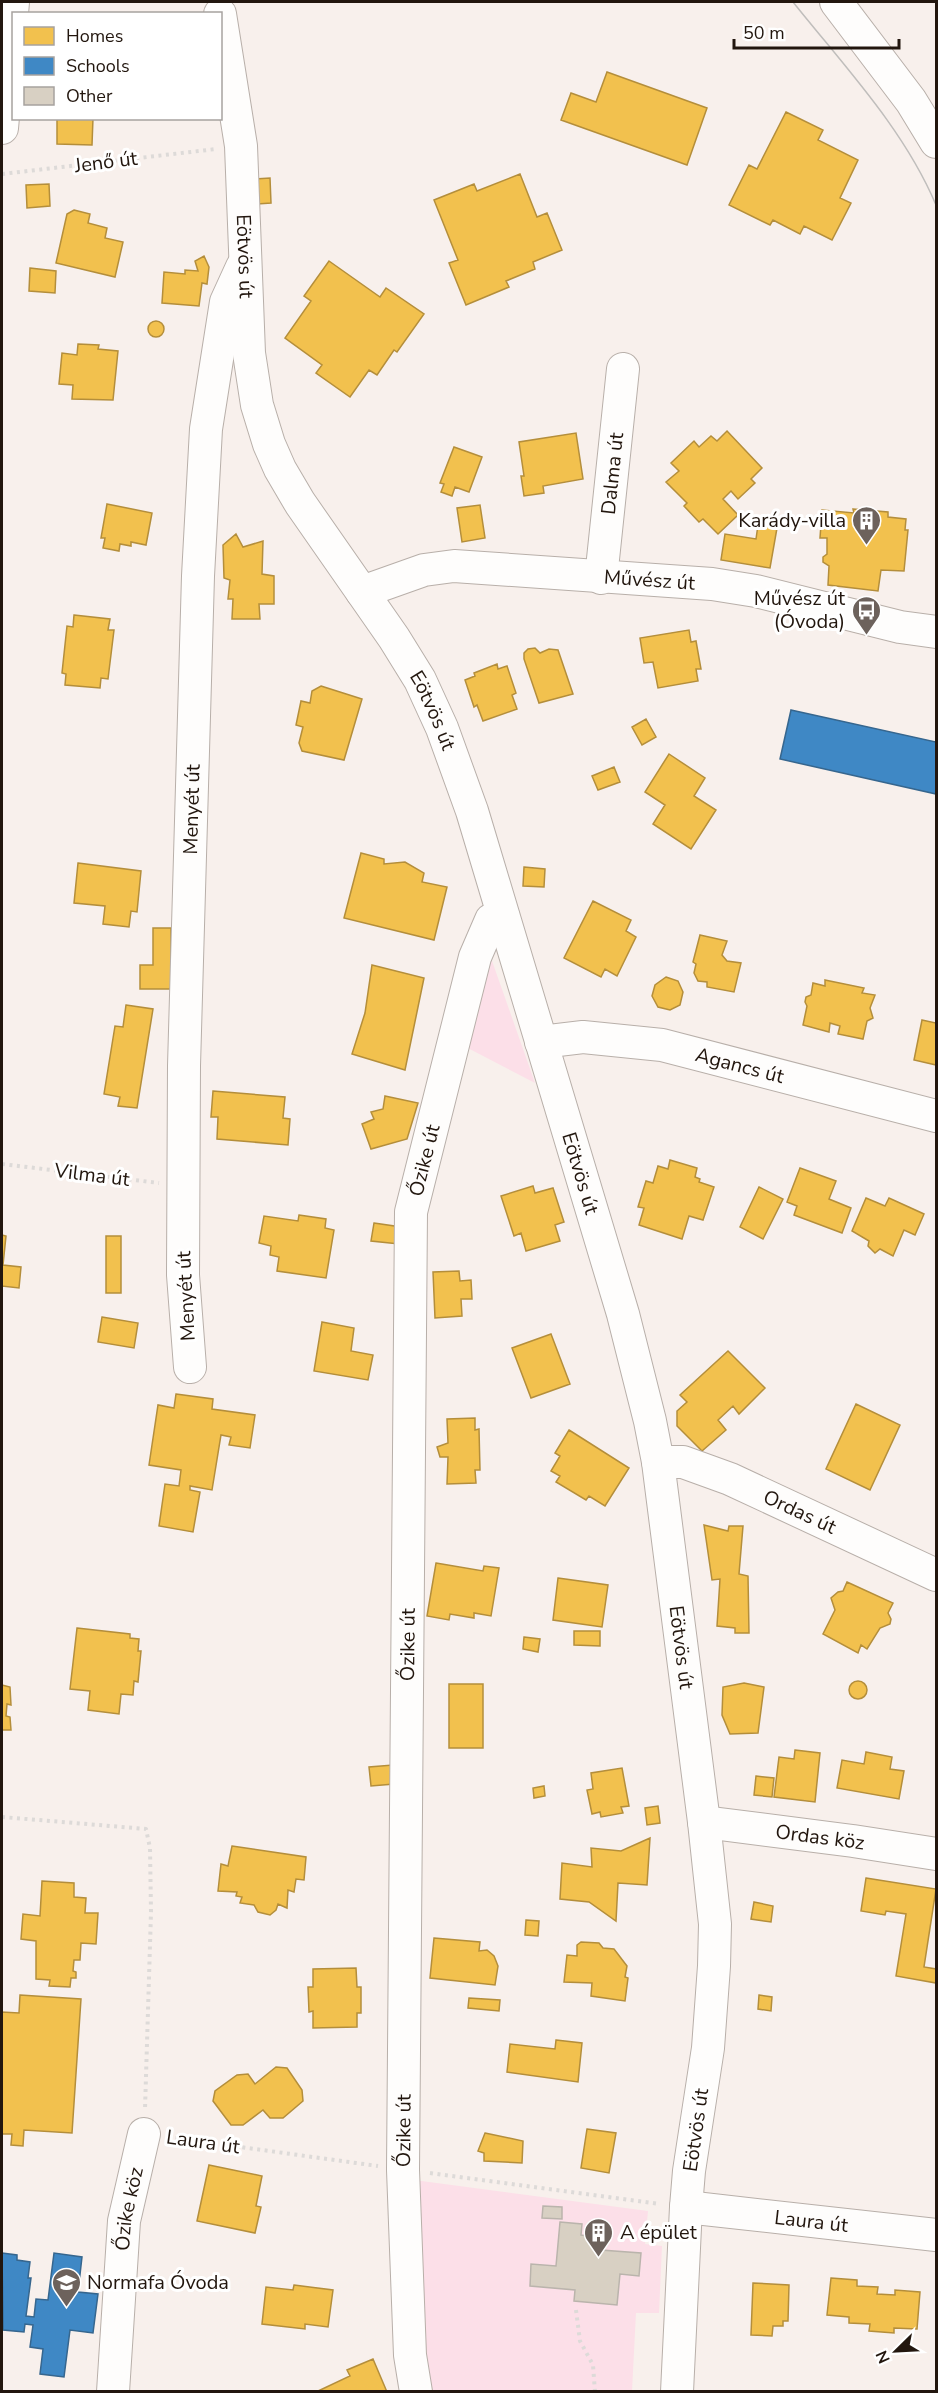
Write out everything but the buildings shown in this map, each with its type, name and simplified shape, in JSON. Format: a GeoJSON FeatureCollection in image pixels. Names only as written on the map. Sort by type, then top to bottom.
{"type":"FeatureCollection","features":[{"type":"Feature","properties":{"kind":"street"},"geometry":{"type":"LineString","coordinates":[[836,2],[911,101],[936,142]]}},
{"type":"Feature","properties":{"kind":"street"},"geometry":{"type":"LineString","coordinates":[[2,128],[12,13]]}},
{"type":"Feature","properties":{"kind":"street","name":"Eötvös út"},"geometry":{"type":"LineString","coordinates":[[222,27],[241,146],[249,353],[257,405],[280,470],[420,680],[442,728],[472,811],[622,1314],[650,1421],[658,1462],[715,1924],[708,2048],[689,2171],[679,2206],[677,2391]]}},
{"type":"Feature","properties":{"kind":"street","name":"Menyét út"},"geometry":{"type":"LineString","coordinates":[[190,1367],[183,1275],[184,1066],[198,588],[206,429],[226,302],[246,259]]}},
{"type":"Feature","properties":{"kind":"street","name":"Dalma út"},"geometry":{"type":"LineString","coordinates":[[601,578],[623,369]]}},
{"type":"Feature","properties":{"kind":"street","name":"Művész út"},"geometry":{"type":"LineString","coordinates":[[362,592],[424,570],[454,566],[712,584],[756,591],[900,627],[936,632]]}},
{"type":"Feature","properties":{"kind":"street","name":"Őzike út"},"geometry":{"type":"LineString","coordinates":[[416,2391],[410,2355],[404,2170],[411,1212],[475,957],[491,920],[503,916]]}},
{"type":"Feature","properties":{"kind":"street","name":"Agancs út"},"geometry":{"type":"LineString","coordinates":[[541,1042],[583,1037],[662,1045],[936,1116]]}},
{"type":"Feature","properties":{"kind":"street","name":"Ordas út"},"geometry":{"type":"LineString","coordinates":[[658,1462],[683,1462],[730,1479],[936,1575]]}},
{"type":"Feature","properties":{"kind":"street","name":"Ordas köz"},"geometry":{"type":"LineString","coordinates":[[704,1822],[936,1854]]}},
{"type":"Feature","properties":{"kind":"street","name":"Őzike köz"},"geometry":{"type":"LineString","coordinates":[[113,2391],[124,2221],[144,2134]]}},
{"type":"Feature","properties":{"kind":"street","name":"Laura út"},"geometry":{"type":"LineString","coordinates":[[679,2206],[936,2235]]}},
{"type":"Feature","properties":{"kind":"path","name":"Jenő út"},"geometry":{"type":"LineString","coordinates":[[2,174],[211,150]]}},
{"type":"Feature","properties":{"kind":"path","name":"Vilma út"},"geometry":{"type":"LineString","coordinates":[[2,1164],[183,1186]]}},
{"type":"Feature","properties":{"kind":"path","name":"Laura út"},"geometry":{"type":"LineString","coordinates":[[2,1817],[146,1829],[150,1848],[151,1912],[144,2134],[679,2206]]}},
{"type":"Feature","properties":{"kind":"path"},"geometry":{"type":"LineString","coordinates":[[576,2310],[580,2341],[593,2365],[595,2391]]}},
{"type":"Feature","properties":{"kind":"shaded area"},"geometry":{"type":"Polygon","coordinates":[[[491,958],[535,1083],[460,1044],[491,958]]]}},
{"type":"Feature","properties":{"kind":"shaded area"},"geometry":{"type":"Polygon","coordinates":[[[414,2180],[648,2211],[645,2244],[662,2246],[659,2313],[636,2313],[632,2391],[428,2391],[414,2180]]]}},
{"type":"Feature","properties":{"kind":"tram line"},"geometry":{"type":"LineString","coordinates":[[793,2],[890,124],[923,177],[936,205]]}},
{"type":"Feature","properties":{"kind":"place","name":"Karády-villa"},"geometry":{"type":"Point","coordinates":[867,546]}},
{"type":"Feature","properties":{"kind":"place","name":"Művész út (Óvoda)"},"geometry":{"type":"Point","coordinates":[866,636]}},
{"type":"Feature","properties":{"kind":"place","name":"A épület"},"geometry":{"type":"Point","coordinates":[599,2258]}},
{"type":"Feature","properties":{"kind":"place","name":"Normafa Óvoda"},"geometry":{"type":"Point","coordinates":[66,2308]}}]}
